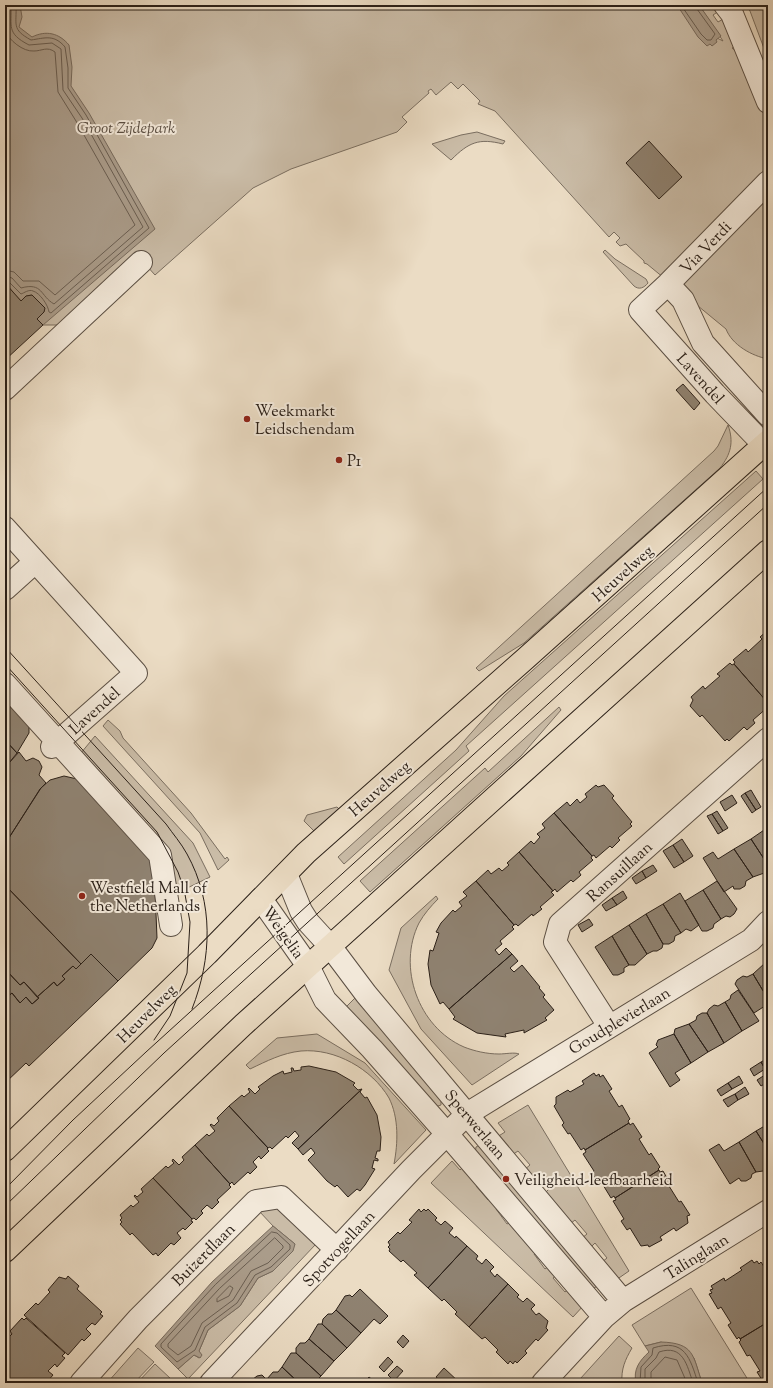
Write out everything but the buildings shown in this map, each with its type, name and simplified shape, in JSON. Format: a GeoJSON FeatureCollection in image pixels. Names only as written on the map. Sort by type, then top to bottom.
{"type":"FeatureCollection","features":[{"type":"Feature","properties":{"kind":"main road","name":"Heuvelweg"},"geometry":{"type":"LineString","coordinates":[[5,1150],[306,853],[766,445]]}},
{"type":"Feature","properties":{"kind":"main road"},"geometry":{"type":"LineString","coordinates":[[5,1251],[308,966],[768,551]]}},
{"type":"Feature","properties":{"kind":"street"},"geometry":{"type":"LineString","coordinates":[[725,5],[735,20],[768,102]]}},
{"type":"Feature","properties":{"kind":"street","name":"Via Verdi"},"geometry":{"type":"LineString","coordinates":[[640,310],[668,284],[768,182]]}},
{"type":"Feature","properties":{"kind":"street"},"geometry":{"type":"LineString","coordinates":[[5,389],[141,262]]}},
{"type":"Feature","properties":{"kind":"street","name":"Lavendel"},"geometry":{"type":"LineString","coordinates":[[668,284],[683,300],[703,343],[768,415]]}},
{"type":"Feature","properties":{"kind":"street","name":"Lavendel"},"geometry":{"type":"LineString","coordinates":[[640,310],[715,394],[766,445]]}},
{"type":"Feature","properties":{"kind":"street"},"geometry":{"type":"LineString","coordinates":[[5,528],[35,562],[5,589]]}},
{"type":"Feature","properties":{"kind":"street","name":"Lavendel"},"geometry":{"type":"LineString","coordinates":[[35,562],[136,673],[55,745]]}},
{"type":"Feature","properties":{"kind":"street"},"geometry":{"type":"LineString","coordinates":[[5,684],[55,745],[160,855],[171,925]]}},
{"type":"Feature","properties":{"kind":"street","name":"Ransuillaan"},"geometry":{"type":"LineString","coordinates":[[609,1026],[555,942],[560,924],[768,739]]}},
{"type":"Feature","properties":{"kind":"street","name":"Weigelia"},"geometry":{"type":"LineString","coordinates":[[286,874],[301,911],[330,946]]}},
{"type":"Feature","properties":{"kind":"street","name":"Weigelia"},"geometry":{"type":"LineString","coordinates":[[261,899],[308,966]]}},
{"type":"Feature","properties":{"kind":"street","name":"Goudplevierlaan"},"geometry":{"type":"LineString","coordinates":[[467,1114],[751,940],[768,922]]}},
{"type":"Feature","properties":{"kind":"street","name":"Sperwerlaan"},"geometry":{"type":"LineString","coordinates":[[330,946],[366,994],[623,1301]]}},
{"type":"Feature","properties":{"kind":"street","name":"Sperwerlaan"},"geometry":{"type":"LineString","coordinates":[[308,966],[325,1000],[372,1049],[447,1134],[604,1317]]}},
{"type":"Feature","properties":{"kind":"street","name":"Spotvogellaan"},"geometry":{"type":"LineString","coordinates":[[212,1383],[467,1114]]}},
{"type":"Feature","properties":{"kind":"street","name":"Buizerdlaan"},"geometry":{"type":"LineString","coordinates":[[81,1383],[146,1310],[256,1201],[281,1197],[337,1250]]}},
{"type":"Feature","properties":{"kind":"street","name":"Talinglaan"},"geometry":{"type":"LineString","coordinates":[[543,1383],[604,1317],[623,1301],[768,1211]]}},
{"type":"Feature","properties":{"kind":"green space","name":"Groot Zijdepark"},"geometry":{"type":"Polygon","coordinates":[[[5,5],[690,5],[711,35],[723,41],[699,5],[715,5],[719,11],[713,15],[718,22],[725,18],[737,45],[732,48],[768,78],[768,359],[762,358],[743,349],[733,340],[726,329],[644,263],[644,261],[626,244],[620,246],[616,242],[620,238],[614,232],[609,237],[495,111],[478,104],[480,101],[463,84],[458,89],[451,82],[436,95],[431,89],[428,91],[429,93],[402,117],[407,122],[397,132],[291,169],[253,188],[155,275],[146,265],[67,325],[43,325],[37,319],[44,312],[43,306],[33,295],[26,296],[5,5]]]}},
{"type":"Feature","properties":{"kind":"green space"},"geometry":{"type":"Polygon","coordinates":[[[746,5],[768,5],[768,59],[750,11],[746,5]]]}},
{"type":"Feature","properties":{"kind":"green space"},"geometry":{"type":"Polygon","coordinates":[[[477,132],[505,141],[503,144],[487,141],[469,145],[451,160],[432,144],[461,135],[477,132]]]}},
{"type":"Feature","properties":{"kind":"green space"},"geometry":{"type":"Polygon","coordinates":[[[605,250],[615,259],[646,279],[648,283],[641,288],[634,286],[603,252],[605,250]]]}},
{"type":"Feature","properties":{"kind":"green space"},"geometry":{"type":"Polygon","coordinates":[[[728,425],[731,437],[730,448],[727,458],[720,468],[524,643],[479,671],[476,668],[714,451],[728,425]]]}},
{"type":"Feature","properties":{"kind":"green space"},"geometry":{"type":"Polygon","coordinates":[[[756,471],[763,479],[466,746],[469,751],[344,864],[338,857],[456,750],[504,696],[756,471]]]}},
{"type":"Feature","properties":{"kind":"green space"},"geometry":{"type":"Polygon","coordinates":[[[559,707],[561,710],[521,756],[370,892],[360,881],[485,768],[488,772],[559,707]]]}},
{"type":"Feature","properties":{"kind":"green space"},"geometry":{"type":"Polygon","coordinates":[[[108,720],[120,731],[123,738],[191,813],[225,859],[227,857],[229,860],[218,870],[200,833],[103,726],[108,720]]]}},
{"type":"Feature","properties":{"kind":"green space"},"geometry":{"type":"Polygon","coordinates":[[[95,736],[193,843],[210,877],[179,892],[167,859],[81,753],[95,736]]]}},
{"type":"Feature","properties":{"kind":"green space"},"geometry":{"type":"Polygon","coordinates":[[[337,807],[340,810],[315,832],[304,821],[307,815],[337,807]]]}},
{"type":"Feature","properties":{"kind":"green space"},"geometry":{"type":"Polygon","coordinates":[[[436,896],[438,899],[423,916],[419,923],[413,940],[410,958],[411,976],[416,994],[424,1011],[434,1025],[448,1038],[464,1047],[490,1053],[519,1054],[472,1085],[421,1029],[389,970],[401,928],[436,896]]]}},
{"type":"Feature","properties":{"kind":"green space"},"geometry":{"type":"Polygon","coordinates":[[[355,998],[441,1097],[441,1105],[435,1107],[345,1008],[355,998]]]}},
{"type":"Feature","properties":{"kind":"green space"},"geometry":{"type":"Polygon","coordinates":[[[317,1034],[365,1063],[426,1130],[394,1164],[397,1131],[395,1114],[389,1098],[382,1088],[363,1070],[351,1062],[339,1057],[314,1051],[301,1051],[287,1054],[250,1069],[246,1065],[277,1038],[317,1034]]]}},
{"type":"Feature","properties":{"kind":"green space"},"geometry":{"type":"Polygon","coordinates":[[[528,1105],[629,1271],[616,1280],[602,1262],[607,1258],[595,1243],[590,1248],[582,1238],[587,1234],[575,1220],[570,1224],[544,1194],[549,1189],[537,1175],[532,1179],[524,1170],[530,1165],[518,1151],[512,1155],[497,1137],[505,1132],[498,1123],[528,1105]]]}},
{"type":"Feature","properties":{"kind":"green space"},"geometry":{"type":"Polygon","coordinates":[[[480,1145],[599,1283],[596,1287],[591,1289],[475,1154],[476,1147],[480,1145]]]}},
{"type":"Feature","properties":{"kind":"green space"},"geometry":{"type":"Polygon","coordinates":[[[452,1161],[460,1170],[466,1164],[481,1181],[476,1186],[488,1200],[493,1196],[500,1205],[496,1209],[507,1224],[513,1221],[538,1251],[534,1254],[545,1269],[550,1265],[558,1274],[553,1278],[565,1292],[570,1288],[584,1305],[573,1317],[431,1183],[452,1161]]]}},
{"type":"Feature","properties":{"kind":"green space"},"geometry":{"type":"Polygon","coordinates":[[[278,1208],[316,1244],[188,1379],[178,1369],[194,1355],[199,1358],[199,1351],[208,1330],[240,1306],[258,1278],[273,1271],[295,1244],[273,1226],[259,1211],[278,1208]]]}},
{"type":"Feature","properties":{"kind":"green space"},"geometry":{"type":"Polygon","coordinates":[[[691,1288],[750,1383],[702,1383],[694,1358],[661,1342],[645,1346],[632,1325],[691,1288]]]}},
{"type":"Feature","properties":{"kind":"green space"},"geometry":{"type":"Polygon","coordinates":[[[619,1336],[632,1348],[624,1365],[622,1383],[585,1383],[580,1379],[619,1336]]]}},
{"type":"Feature","properties":{"kind":"green space"},"geometry":{"type":"Polygon","coordinates":[[[138,1348],[154,1362],[134,1383],[107,1383],[138,1348]]]}},
{"type":"Feature","properties":{"kind":"green space"},"geometry":{"type":"Polygon","coordinates":[[[155,1364],[171,1379],[167,1383],[137,1383],[155,1364]]]}},
{"type":"Feature","properties":{"kind":"water"},"geometry":{"type":"Polygon","coordinates":[[[5,5],[20,5],[22,17],[19,27],[32,37],[47,33],[57,35],[69,45],[72,67],[71,86],[89,113],[155,229],[43,325],[37,319],[44,312],[43,306],[32,295],[26,296],[21,301],[5,283],[5,5]]]}},
{"type":"Feature","properties":{"kind":"water"},"geometry":{"type":"Polygon","coordinates":[[[677,5],[699,5],[721,36],[716,40],[717,42],[712,46],[710,44],[707,46],[698,37],[677,5]]]}},
{"type":"Feature","properties":{"kind":"water"},"geometry":{"type":"Polygon","coordinates":[[[273,1226],[295,1244],[293,1251],[273,1271],[258,1278],[240,1306],[208,1330],[199,1351],[202,1355],[200,1358],[194,1355],[178,1369],[155,1346],[212,1282],[273,1226]]]}},
{"type":"Feature","properties":{"kind":"water"},"geometry":{"type":"Polygon","coordinates":[[[661,1342],[680,1345],[690,1352],[694,1358],[702,1383],[636,1383],[636,1370],[642,1359],[649,1352],[645,1346],[661,1342]]]}},
{"type":"Feature","properties":{"kind":"tram line"},"geometry":{"type":"LineString","coordinates":[[5,1189],[73,1120],[146,1052],[768,487]]}},
{"type":"Feature","properties":{"kind":"tram line"},"geometry":{"type":"LineString","coordinates":[[5,1206],[164,1053],[768,504]]}},
{"type":"Feature","properties":{"kind":"tram line"},"geometry":{"type":"LineString","coordinates":[[5,647],[166,824],[187,854],[196,873],[202,892],[206,911],[207,931],[203,970],[199,990],[192,1009]]}},
{"type":"Feature","properties":{"kind":"tram line"},"geometry":{"type":"LineString","coordinates":[[5,664],[157,832],[178,872],[184,889],[190,922],[187,973],[170,1016],[154,1040]]}},
{"type":"Feature","properties":{"kind":"place","name":"Weekmarkt Leidschendam"},"geometry":{"type":"Point","coordinates":[247,419]}},
{"type":"Feature","properties":{"kind":"place","name":"P1"},"geometry":{"type":"Point","coordinates":[339,460]}},
{"type":"Feature","properties":{"kind":"place","name":"Westfield Mall of the Netherlands"},"geometry":{"type":"Point","coordinates":[82,896]}},
{"type":"Feature","properties":{"kind":"place","name":"Veiligheid-leefbaarheid"},"geometry":{"type":"Point","coordinates":[506,1179]}}]}
